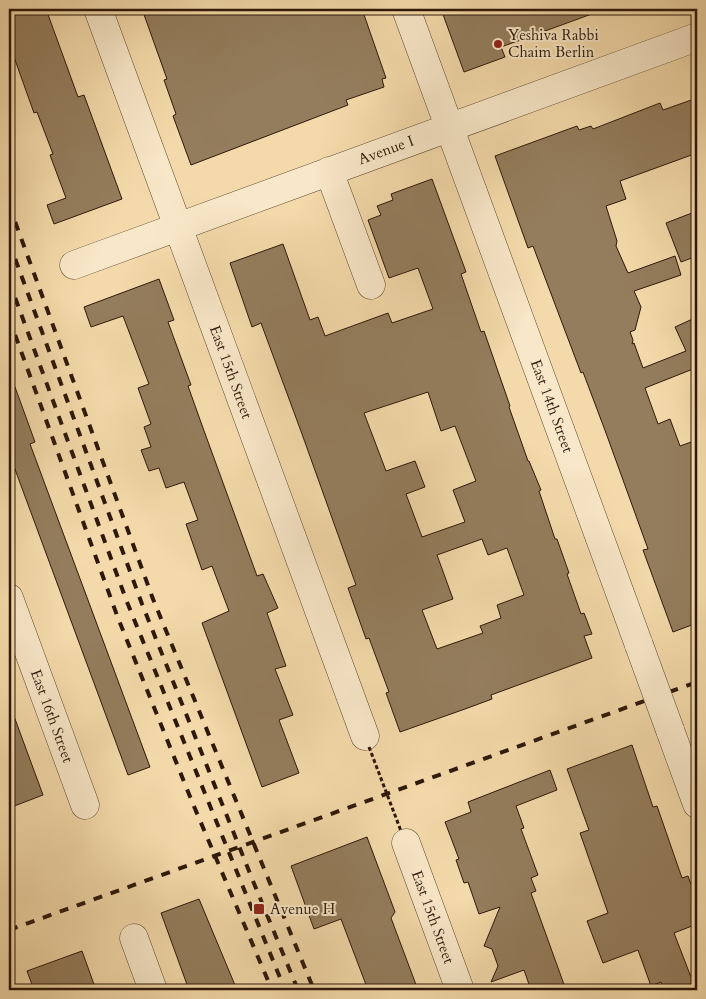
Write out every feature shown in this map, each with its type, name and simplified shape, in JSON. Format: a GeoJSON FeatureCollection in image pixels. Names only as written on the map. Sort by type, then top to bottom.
{"type":"FeatureCollection","features":[{"type":"Feature","properties":{"kind":"street","name":"East 15th Street"},"geometry":{"type":"LineString","coordinates":[[98,9],[367,742]]}},
{"type":"Feature","properties":{"kind":"street","name":"East 14th Street"},"geometry":{"type":"LineString","coordinates":[[406,9],[697,804]]}},
{"type":"Feature","properties":{"kind":"street","name":"Avenue I"},"geometry":{"type":"LineString","coordinates":[[74,265],[697,37]]}},
{"type":"Feature","properties":{"kind":"street"},"geometry":{"type":"LineString","coordinates":[[329,171],[371,285]]}},
{"type":"Feature","properties":{"kind":"street","name":"East 16th Street"},"geometry":{"type":"LineString","coordinates":[[9,598],[85,805]]}},
{"type":"Feature","properties":{"kind":"street","name":"East 15th Street"},"geometry":{"type":"LineString","coordinates":[[403,837],[460,990]]}},
{"type":"Feature","properties":{"kind":"street"},"geometry":{"type":"LineString","coordinates":[[134,938],[153,990]]}},
{"type":"Feature","properties":{"kind":"path"},"geometry":{"type":"LineString","coordinates":[[367,742],[403,837]]}},
{"type":"Feature","properties":{"kind":"building"},"geometry":{"type":"Polygon","coordinates":[[[9,9],[46,9],[78,97],[84,95],[122,199],[54,224],[47,205],[66,198],[50,155],[53,154],[37,112],[34,113],[9,43],[9,9]]]}},
{"type":"Feature","properties":{"kind":"building"},"geometry":{"type":"Polygon","coordinates":[[[142,9],[362,9],[386,78],[382,79],[384,87],[346,100],[348,105],[191,165],[173,116],[176,114],[164,80],[167,79],[142,9]]]}},
{"type":"Feature","properties":{"kind":"building","name":"Yeshiva Rabbi Chaim Berlin"},"geometry":{"type":"Polygon","coordinates":[[[441,9],[600,9],[600,11],[501,47],[505,57],[464,72],[441,9]]]}},
{"type":"Feature","properties":{"kind":"building"},"geometry":{"type":"Polygon","coordinates":[[[697,98],[697,153],[620,181],[626,199],[606,206],[617,241],[616,246],[628,273],[675,256],[681,275],[634,291],[641,307],[635,330],[630,332],[633,340],[632,344],[634,343],[643,368],[686,351],[675,327],[697,317],[697,378],[693,369],[645,388],[658,424],[670,419],[680,446],[697,440],[697,623],[673,632],[643,550],[648,549],[606,433],[533,246],[528,248],[495,156],[577,126],[579,130],[591,126],[593,129],[660,103],[663,110],[697,98]]]}},
{"type":"Feature","properties":{"kind":"building"},"geometry":{"type":"Polygon","coordinates":[[[432,179],[466,272],[461,274],[481,332],[484,331],[528,461],[541,490],[539,491],[569,573],[567,574],[581,614],[584,613],[592,634],[584,636],[592,658],[491,695],[492,699],[400,732],[386,693],[389,692],[369,638],[366,639],[348,588],[356,585],[302,434],[261,323],[252,327],[230,263],[283,244],[310,320],[318,317],[325,336],[388,313],[392,323],[433,309],[418,268],[389,278],[368,220],[381,215],[377,206],[393,200],[391,194],[432,179]],[[428,392],[364,413],[386,471],[415,461],[425,487],[406,494],[422,537],[465,522],[453,490],[476,481],[455,426],[441,431],[428,392]],[[482,539],[437,555],[453,599],[422,610],[437,649],[483,633],[480,626],[501,618],[497,605],[524,595],[507,548],[488,555],[482,539]]]}},
{"type":"Feature","properties":{"kind":"building"},"geometry":{"type":"Polygon","coordinates":[[[697,211],[697,256],[681,262],[666,223],[697,211]]]}},
{"type":"Feature","properties":{"kind":"building"},"geometry":{"type":"Polygon","coordinates":[[[159,279],[174,320],[168,322],[191,385],[188,386],[203,428],[257,576],[263,574],[278,608],[267,613],[286,666],[275,669],[293,715],[279,720],[299,773],[262,787],[202,623],[229,611],[212,566],[202,570],[186,524],[198,520],[184,482],[166,488],[159,468],[149,471],[141,450],[151,447],[144,427],[151,424],[138,388],[149,384],[123,316],[91,327],[84,307],[159,279]]]}},
{"type":"Feature","properties":{"kind":"building"},"geometry":{"type":"Polygon","coordinates":[[[9,376],[11,376],[35,442],[30,444],[150,767],[128,775],[9,453],[9,376]]]}},
{"type":"Feature","properties":{"kind":"building"},"geometry":{"type":"Polygon","coordinates":[[[9,708],[11,708],[43,795],[9,808],[9,708]]]}},
{"type":"Feature","properties":{"kind":"building"},"geometry":{"type":"Polygon","coordinates":[[[632,745],[653,807],[657,806],[682,878],[688,876],[697,901],[697,924],[674,933],[696,990],[664,990],[661,982],[651,986],[638,950],[603,963],[587,921],[608,913],[580,833],[589,830],[567,769],[632,745]]]}},
{"type":"Feature","properties":{"kind":"building"},"geometry":{"type":"Polygon","coordinates":[[[550,770],[557,790],[516,806],[524,828],[521,829],[538,875],[531,878],[536,891],[531,893],[566,990],[531,990],[524,970],[491,982],[498,966],[492,949],[484,946],[500,907],[479,914],[468,882],[464,883],[456,860],[459,859],[445,822],[471,812],[468,802],[550,770]]]}},
{"type":"Feature","properties":{"kind":"building"},"geometry":{"type":"Polygon","coordinates":[[[367,837],[395,912],[391,918],[418,990],[368,990],[341,919],[314,929],[291,866],[367,837]]]}},
{"type":"Feature","properties":{"kind":"building"},"geometry":{"type":"Polygon","coordinates":[[[199,899],[237,990],[189,990],[161,913],[199,899]]]}},
{"type":"Feature","properties":{"kind":"building"},"geometry":{"type":"Polygon","coordinates":[[[82,951],[96,990],[34,990],[27,971],[82,951]]]}},
{"type":"Feature","properties":{"kind":"railway"},"geometry":{"type":"LineString","coordinates":[[9,205],[153,599],[314,990]]}},
{"type":"Feature","properties":{"kind":"railway"},"geometry":{"type":"LineString","coordinates":[[9,242],[142,604],[298,990]]}},
{"type":"Feature","properties":{"kind":"railway"},"geometry":{"type":"LineString","coordinates":[[9,281],[127,602],[285,990]]}},
{"type":"Feature","properties":{"kind":"railway"},"geometry":{"type":"LineString","coordinates":[[9,318],[118,618],[193,804],[272,990]]}},
{"type":"Feature","properties":{"kind":"railway"},"geometry":{"type":"LineString","coordinates":[[9,930],[697,682]]}},
{"type":"Feature","properties":{"kind":"place","name":"Yeshiva Rabbi Chaim Berlin"},"geometry":{"type":"Point","coordinates":[498,44]}},
{"type":"Feature","properties":{"kind":"place","name":"Avenue H"},"geometry":{"type":"Point","coordinates":[259,909]}}]}
